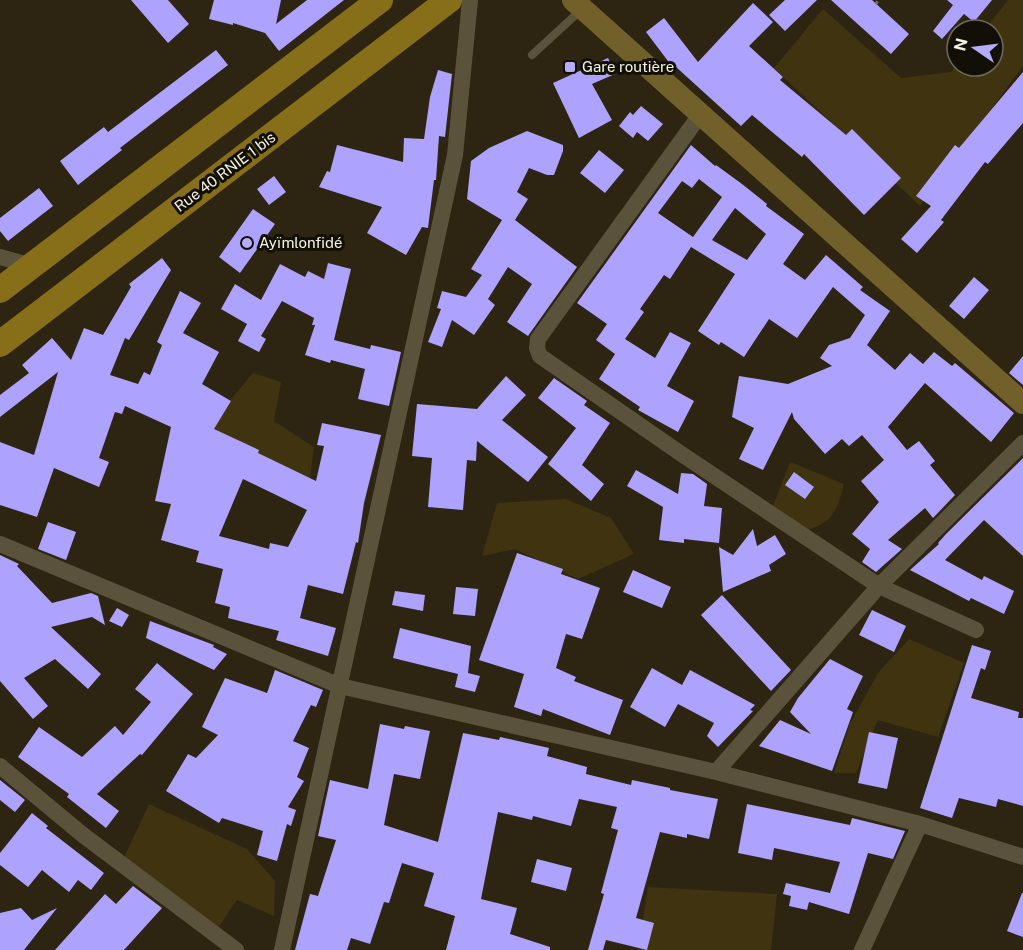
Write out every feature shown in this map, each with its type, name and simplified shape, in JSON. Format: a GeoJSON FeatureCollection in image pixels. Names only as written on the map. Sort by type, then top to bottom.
{"type":"FeatureCollection","features":[{"type":"Feature","properties":{"kind":"main road"},"geometry":{"type":"LineString","coordinates":[[0,290],[380,0]]}},
{"type":"Feature","properties":{"kind":"main road","name":"Rue 40 RNIE 1 bis"},"geometry":{"type":"LineString","coordinates":[[0,344],[449,0]]}},
{"type":"Feature","properties":{"kind":"street"},"geometry":{"type":"LineString","coordinates":[[282,950],[455,155],[470,0]]}},
{"type":"Feature","properties":{"kind":"street"},"geometry":{"type":"LineString","coordinates":[[578,4],[1023,403]]}},
{"type":"Feature","properties":{"kind":"street"},"geometry":{"type":"LineString","coordinates":[[700,115],[538,339],[537,348],[540,356],[879,586],[976,630]]}},
{"type":"Feature","properties":{"kind":"street"},"geometry":{"type":"LineString","coordinates":[[0,257],[32,266]]}},
{"type":"Feature","properties":{"kind":"street"},"geometry":{"type":"LineString","coordinates":[[716,772],[879,586],[1023,443]]}},
{"type":"Feature","properties":{"kind":"street"},"geometry":{"type":"LineString","coordinates":[[0,544],[340,686],[716,772],[920,824],[1023,857]]}},
{"type":"Feature","properties":{"kind":"street"},"geometry":{"type":"LineString","coordinates":[[0,766],[83,835],[236,950]]}},
{"type":"Feature","properties":{"kind":"street"},"geometry":{"type":"LineString","coordinates":[[862,950],[920,824]]}},
{"type":"Feature","properties":{"kind":"lane"},"geometry":{"type":"LineString","coordinates":[[532,55],[578,4]]}},
{"type":"Feature","properties":{"kind":"shaded area"},"geometry":{"type":"Polygon","coordinates":[[[1008,0],[1023,0],[1023,66],[920,206],[774,68],[823,9],[901,78],[945,73],[945,78],[1005,78],[1005,18],[994,18],[1008,0]]]}},
{"type":"Feature","properties":{"kind":"shaded area"},"geometry":{"type":"Polygon","coordinates":[[[253,373],[281,382],[274,421],[314,447],[308,494],[207,440],[226,405],[253,373]]]}},
{"type":"Feature","properties":{"kind":"shaded area"},"geometry":{"type":"Polygon","coordinates":[[[790,462],[844,484],[839,502],[831,516],[811,529],[801,531],[773,506],[790,462]]]}},
{"type":"Feature","properties":{"kind":"shaded area"},"geometry":{"type":"Polygon","coordinates":[[[566,499],[611,518],[634,554],[578,579],[515,549],[482,556],[497,503],[566,499]]]}},
{"type":"Feature","properties":{"kind":"shaded area"},"geometry":{"type":"Polygon","coordinates":[[[909,639],[964,663],[938,737],[878,720],[856,773],[834,773],[850,724],[878,673],[909,639]]]}},
{"type":"Feature","properties":{"kind":"shaded area"},"geometry":{"type":"Polygon","coordinates":[[[149,804],[247,849],[275,881],[274,916],[237,900],[214,934],[121,864],[149,804]]]}},
{"type":"Feature","properties":{"kind":"shaded area"},"geometry":{"type":"Polygon","coordinates":[[[648,887],[777,894],[771,950],[638,950],[648,887]]]}},
{"type":"Feature","properties":{"kind":"building"},"geometry":{"type":"Polygon","coordinates":[[[131,0],[168,0],[189,24],[168,43],[131,0]]]}},
{"type":"Feature","properties":{"kind":"building"},"geometry":{"type":"Polygon","coordinates":[[[214,0],[281,0],[276,24],[307,0],[344,0],[279,51],[265,33],[233,23],[233,25],[209,19],[214,0]]]}},
{"type":"Feature","properties":{"kind":"building"},"geometry":{"type":"Polygon","coordinates":[[[785,0],[817,0],[785,31],[769,15],[785,0]]]}},
{"type":"Feature","properties":{"kind":"building"},"geometry":{"type":"Polygon","coordinates":[[[831,0],[872,0],[909,34],[891,54],[831,0]]]}},
{"type":"Feature","properties":{"kind":"building"},"geometry":{"type":"Polygon","coordinates":[[[947,0],[992,0],[977,18],[969,18],[964,14],[960,18],[945,18],[945,36],[942,39],[933,31],[953,5],[947,0]]]}},
{"type":"Feature","properties":{"kind":"building"},"geometry":{"type":"Polygon","coordinates":[[[753,3],[773,22],[749,46],[783,77],[780,80],[846,135],[852,129],[901,178],[864,215],[804,154],[802,157],[752,115],[741,126],[676,67],[674,69],[646,32],[664,18],[698,62],[753,3]]]}},
{"type":"Feature","properties":{"kind":"building"},"geometry":{"type":"Polygon","coordinates":[[[216,50],[228,65],[120,148],[122,150],[78,185],[60,161],[104,127],[108,132],[216,50]]]}},
{"type":"Feature","properties":{"kind":"building"},"geometry":{"type":"Polygon","coordinates":[[[608,58],[615,74],[592,84],[612,120],[579,138],[553,83],[608,58]]]}},
{"type":"Feature","properties":{"kind":"building"},"geometry":{"type":"Polygon","coordinates":[[[438,70],[452,74],[445,137],[439,136],[436,180],[434,180],[428,228],[422,227],[406,255],[367,233],[382,207],[319,187],[327,171],[330,172],[337,145],[403,162],[404,138],[424,139],[430,97],[438,70]]]}},
{"type":"Feature","properties":{"kind":"building"},"geometry":{"type":"Polygon","coordinates":[[[1023,72],[1023,123],[988,164],[985,162],[941,220],[944,222],[917,253],[901,239],[931,206],[916,196],[955,145],[959,148],[1023,72]]]}},
{"type":"Feature","properties":{"kind":"building"},"geometry":{"type":"Polygon","coordinates":[[[641,106],[663,124],[648,141],[637,132],[633,138],[619,126],[630,112],[633,115],[641,106]]]}},
{"type":"Feature","properties":{"kind":"building"},"geometry":{"type":"Polygon","coordinates":[[[527,131],[563,145],[563,151],[554,175],[547,175],[529,168],[517,192],[528,199],[515,220],[577,267],[528,336],[507,322],[532,284],[508,267],[488,299],[495,305],[474,335],[452,320],[442,347],[428,342],[441,309],[437,308],[442,291],[466,297],[482,275],[471,269],[502,220],[467,199],[471,161],[489,148],[527,131]]]}},
{"type":"Feature","properties":{"kind":"building"},"geometry":{"type":"Polygon","coordinates":[[[691,145],[804,234],[783,264],[805,280],[826,255],[863,287],[860,290],[890,311],[867,345],[895,370],[910,353],[923,364],[934,352],[952,366],[955,363],[1014,413],[991,442],[925,383],[888,427],[907,450],[919,441],[935,461],[930,465],[955,495],[933,518],[925,508],[888,540],[902,549],[876,572],[862,562],[870,549],[852,534],[879,502],[861,481],[884,460],[862,435],[849,446],[842,439],[825,454],[794,419],[792,412],[763,470],[739,459],[754,428],[732,417],[739,376],[788,384],[832,366],[820,358],[829,345],[850,338],[865,315],[833,287],[797,338],[769,319],[744,357],[721,342],[719,345],[698,331],[735,274],[691,247],[670,279],[664,275],[640,309],[644,312],[625,339],[655,358],[670,332],[691,343],[667,386],[694,401],[678,432],[638,410],[640,407],[599,379],[615,354],[596,340],[607,324],[577,303],[691,145]],[[699,179],[692,188],[682,181],[658,213],[693,237],[722,197],[699,179]],[[735,208],[712,240],[747,260],[766,234],[735,208]]]}},
{"type":"Feature","properties":{"kind":"building"},"geometry":{"type":"Polygon","coordinates":[[[599,150],[624,170],[605,193],[580,173],[599,150]]]}},
{"type":"Feature","properties":{"kind":"building"},"geometry":{"type":"Polygon","coordinates":[[[274,176],[286,192],[269,205],[257,189],[274,176]]]}},
{"type":"Feature","properties":{"kind":"building"},"geometry":{"type":"Polygon","coordinates":[[[39,188],[53,206],[8,241],[0,231],[0,218],[39,188]]]}},
{"type":"Feature","properties":{"kind":"building"},"geometry":{"type":"Polygon","coordinates":[[[253,209],[275,224],[240,273],[219,257],[253,209]]]}},
{"type":"Feature","properties":{"kind":"building"},"geometry":{"type":"Polygon","coordinates":[[[162,258],[171,270],[129,340],[125,338],[110,375],[138,384],[144,372],[150,375],[162,345],[157,342],[180,291],[201,303],[183,333],[219,352],[202,384],[231,401],[214,429],[316,481],[324,446],[317,445],[322,423],[381,435],[364,503],[358,543],[356,542],[343,594],[308,585],[300,618],[336,628],[328,656],[276,640],[279,631],[228,618],[230,607],[215,603],[223,569],[196,562],[199,551],[161,540],[171,504],[155,501],[171,427],[125,406],[122,414],[115,412],[99,458],[109,462],[99,487],[54,468],[37,517],[0,505],[0,442],[34,455],[58,372],[0,417],[0,395],[29,373],[22,365],[52,338],[71,360],[84,328],[103,335],[131,287],[129,284],[162,258]],[[243,479],[219,536],[269,549],[270,543],[288,547],[307,510],[243,479]]]}},
{"type":"Feature","properties":{"kind":"building"},"geometry":{"type":"Polygon","coordinates":[[[328,263],[351,269],[334,340],[370,349],[371,345],[401,352],[389,406],[358,399],[365,369],[331,360],[330,363],[305,355],[315,325],[312,325],[314,318],[282,301],[261,336],[266,339],[259,352],[238,341],[247,324],[221,309],[235,284],[261,300],[280,264],[305,277],[308,271],[324,279],[328,263]]]}},
{"type":"Feature","properties":{"kind":"building"},"geometry":{"type":"Polygon","coordinates":[[[974,277],[989,290],[964,319],[949,306],[974,277]]]}},
{"type":"Feature","properties":{"kind":"building"},"geometry":{"type":"Polygon","coordinates":[[[1023,356],[1023,385],[1009,373],[1023,356]]]}},
{"type":"Feature","properties":{"kind":"building"},"geometry":{"type":"Polygon","coordinates":[[[506,376],[526,395],[502,420],[548,457],[528,482],[477,441],[476,461],[467,460],[463,510],[428,507],[432,458],[412,456],[417,404],[477,409],[506,376]]]}},
{"type":"Feature","properties":{"kind":"building"},"geometry":{"type":"Polygon","coordinates":[[[554,378],[587,401],[584,405],[610,423],[582,465],[604,484],[591,501],[548,464],[576,428],[538,398],[554,378]]]}},
{"type":"Feature","properties":{"kind":"building"},"geometry":{"type":"Polygon","coordinates":[[[1023,458],[1023,556],[984,520],[945,560],[982,580],[984,576],[1014,591],[1004,614],[971,598],[969,601],[910,570],[939,544],[946,534],[1023,458]]]}},
{"type":"Feature","properties":{"kind":"building"},"geometry":{"type":"Polygon","coordinates":[[[636,470],[678,494],[681,473],[693,474],[707,484],[704,506],[722,508],[719,543],[684,539],[684,543],[659,540],[663,507],[627,486],[636,470]]]}},
{"type":"Feature","properties":{"kind":"building"},"geometry":{"type":"Polygon","coordinates":[[[794,472],[814,487],[805,499],[785,485],[794,472]]]}},
{"type":"Feature","properties":{"kind":"building"},"geometry":{"type":"Polygon","coordinates":[[[48,522],[76,532],[66,560],[38,549],[48,522]]]}},
{"type":"Feature","properties":{"kind":"building"},"geometry":{"type":"Polygon","coordinates":[[[753,529],[757,546],[775,535],[786,554],[769,565],[771,571],[723,592],[719,547],[733,555],[753,529]]]}},
{"type":"Feature","properties":{"kind":"building"},"geometry":{"type":"Polygon","coordinates":[[[517,553],[563,569],[561,574],[600,588],[582,639],[566,634],[556,668],[576,677],[574,681],[623,700],[610,735],[543,709],[541,716],[514,707],[524,674],[479,660],[517,553]]]}},
{"type":"Feature","properties":{"kind":"building"},"geometry":{"type":"Polygon","coordinates":[[[0,555],[19,564],[17,566],[52,603],[91,593],[98,596],[105,625],[92,617],[51,627],[101,674],[88,689],[55,659],[24,678],[48,706],[33,719],[0,681],[0,555]]]}},
{"type":"Feature","properties":{"kind":"building"},"geometry":{"type":"Polygon","coordinates":[[[633,570],[671,587],[662,608],[623,592],[633,570]]]}},
{"type":"Feature","properties":{"kind":"building"},"geometry":{"type":"Polygon","coordinates":[[[456,587],[478,589],[475,616],[453,614],[456,587]]]}},
{"type":"Feature","properties":{"kind":"building"},"geometry":{"type":"Polygon","coordinates":[[[395,591],[425,595],[423,611],[392,605],[395,591]]]}},
{"type":"Feature","properties":{"kind":"building"},"geometry":{"type":"Polygon","coordinates":[[[722,595],[791,670],[771,691],[701,615],[722,595]]]}},
{"type":"Feature","properties":{"kind":"building"},"geometry":{"type":"Polygon","coordinates":[[[117,608],[129,615],[122,627],[109,621],[117,608]]]}},
{"type":"Feature","properties":{"kind":"building"},"geometry":{"type":"Polygon","coordinates":[[[872,610],[906,626],[894,652],[859,635],[872,610]]]}},
{"type":"Feature","properties":{"kind":"building"},"geometry":{"type":"Polygon","coordinates":[[[150,621],[214,645],[213,647],[227,654],[214,670],[146,638],[150,621]]]}},
{"type":"Feature","properties":{"kind":"building"},"geometry":{"type":"Polygon","coordinates":[[[400,628],[471,646],[468,673],[480,676],[475,692],[455,687],[458,674],[393,658],[400,628]]]}},
{"type":"Feature","properties":{"kind":"building"},"geometry":{"type":"Polygon","coordinates":[[[972,645],[991,651],[985,670],[981,668],[971,698],[1019,712],[1018,718],[1023,718],[1023,806],[998,799],[996,807],[959,798],[952,818],[920,808],[972,645]]]}},
{"type":"Feature","properties":{"kind":"building"},"geometry":{"type":"Polygon","coordinates":[[[830,659],[863,676],[847,709],[853,712],[832,771],[759,746],[780,720],[811,734],[790,712],[798,698],[830,659]]]}},
{"type":"Feature","properties":{"kind":"building"},"geometry":{"type":"Polygon","coordinates":[[[157,663],[193,694],[142,755],[140,754],[97,794],[119,811],[106,828],[67,797],[69,794],[18,757],[39,727],[82,757],[115,726],[123,735],[151,702],[135,689],[157,663]]]}},
{"type":"Feature","properties":{"kind":"building"},"geometry":{"type":"Polygon","coordinates":[[[652,668],[682,685],[690,670],[755,705],[750,710],[753,711],[718,747],[707,736],[714,723],[678,704],[665,727],[630,707],[652,668]]]}},
{"type":"Feature","properties":{"kind":"building"},"geometry":{"type":"Polygon","coordinates":[[[275,670],[323,690],[316,707],[311,705],[293,741],[309,748],[297,777],[304,781],[288,807],[296,810],[291,826],[287,824],[277,861],[257,855],[263,831],[222,818],[219,823],[166,791],[188,754],[196,758],[218,735],[202,727],[225,678],[267,693],[275,670]]]}},
{"type":"Feature","properties":{"kind":"building"},"geometry":{"type":"Polygon","coordinates":[[[380,724],[430,731],[420,779],[394,774],[384,825],[438,842],[463,733],[499,740],[500,737],[549,748],[547,756],[587,767],[586,774],[631,785],[632,780],[718,799],[709,839],[687,834],[687,838],[660,832],[636,918],[654,923],[647,950],[606,940],[603,950],[588,950],[604,894],[601,893],[618,830],[611,828],[617,807],[579,799],[571,826],[533,816],[532,820],[498,812],[481,899],[517,908],[510,934],[550,947],[550,950],[446,950],[455,916],[424,906],[434,873],[402,863],[389,903],[384,902],[370,944],[351,938],[347,950],[295,950],[310,894],[318,896],[336,840],[318,836],[330,780],[368,789],[380,724]]]}},
{"type":"Feature","properties":{"kind":"building"},"geometry":{"type":"Polygon","coordinates":[[[869,732],[898,738],[887,789],[858,783],[869,732]]]}},
{"type":"Feature","properties":{"kind":"building"},"geometry":{"type":"Polygon","coordinates":[[[0,780],[25,800],[15,812],[0,800],[0,780]]]}},
{"type":"Feature","properties":{"kind":"building"},"geometry":{"type":"Polygon","coordinates":[[[747,804],[850,825],[852,818],[905,831],[893,859],[868,853],[849,914],[809,902],[807,910],[789,906],[791,896],[783,894],[786,883],[830,893],[840,862],[774,848],[772,860],[738,853],[747,804]]]}},
{"type":"Feature","properties":{"kind":"building"},"geometry":{"type":"Polygon","coordinates":[[[32,813],[48,826],[46,828],[104,873],[91,890],[78,880],[69,892],[42,870],[28,887],[0,865],[0,853],[32,813]]]}},
{"type":"Feature","properties":{"kind":"building"},"geometry":{"type":"Polygon","coordinates":[[[537,859],[572,868],[566,891],[531,882],[537,859]]]}},
{"type":"Feature","properties":{"kind":"building"},"geometry":{"type":"Polygon","coordinates":[[[133,886],[162,908],[124,950],[55,950],[105,894],[116,904],[133,886]]]}},
{"type":"Feature","properties":{"kind":"building"},"geometry":{"type":"Polygon","coordinates":[[[1023,893],[1023,937],[1007,931],[1023,893]]]}},
{"type":"Feature","properties":{"kind":"building"},"geometry":{"type":"Polygon","coordinates":[[[21,908],[32,920],[57,908],[24,950],[0,950],[0,913],[21,908]]]}},
{"type":"Feature","properties":{"kind":"place","name":"Gare routière"},"geometry":{"type":"Point","coordinates":[570,67]}},
{"type":"Feature","properties":{"kind":"place","name":"Ayïmlonfidé"},"geometry":{"type":"Point","coordinates":[247,243]}}]}
